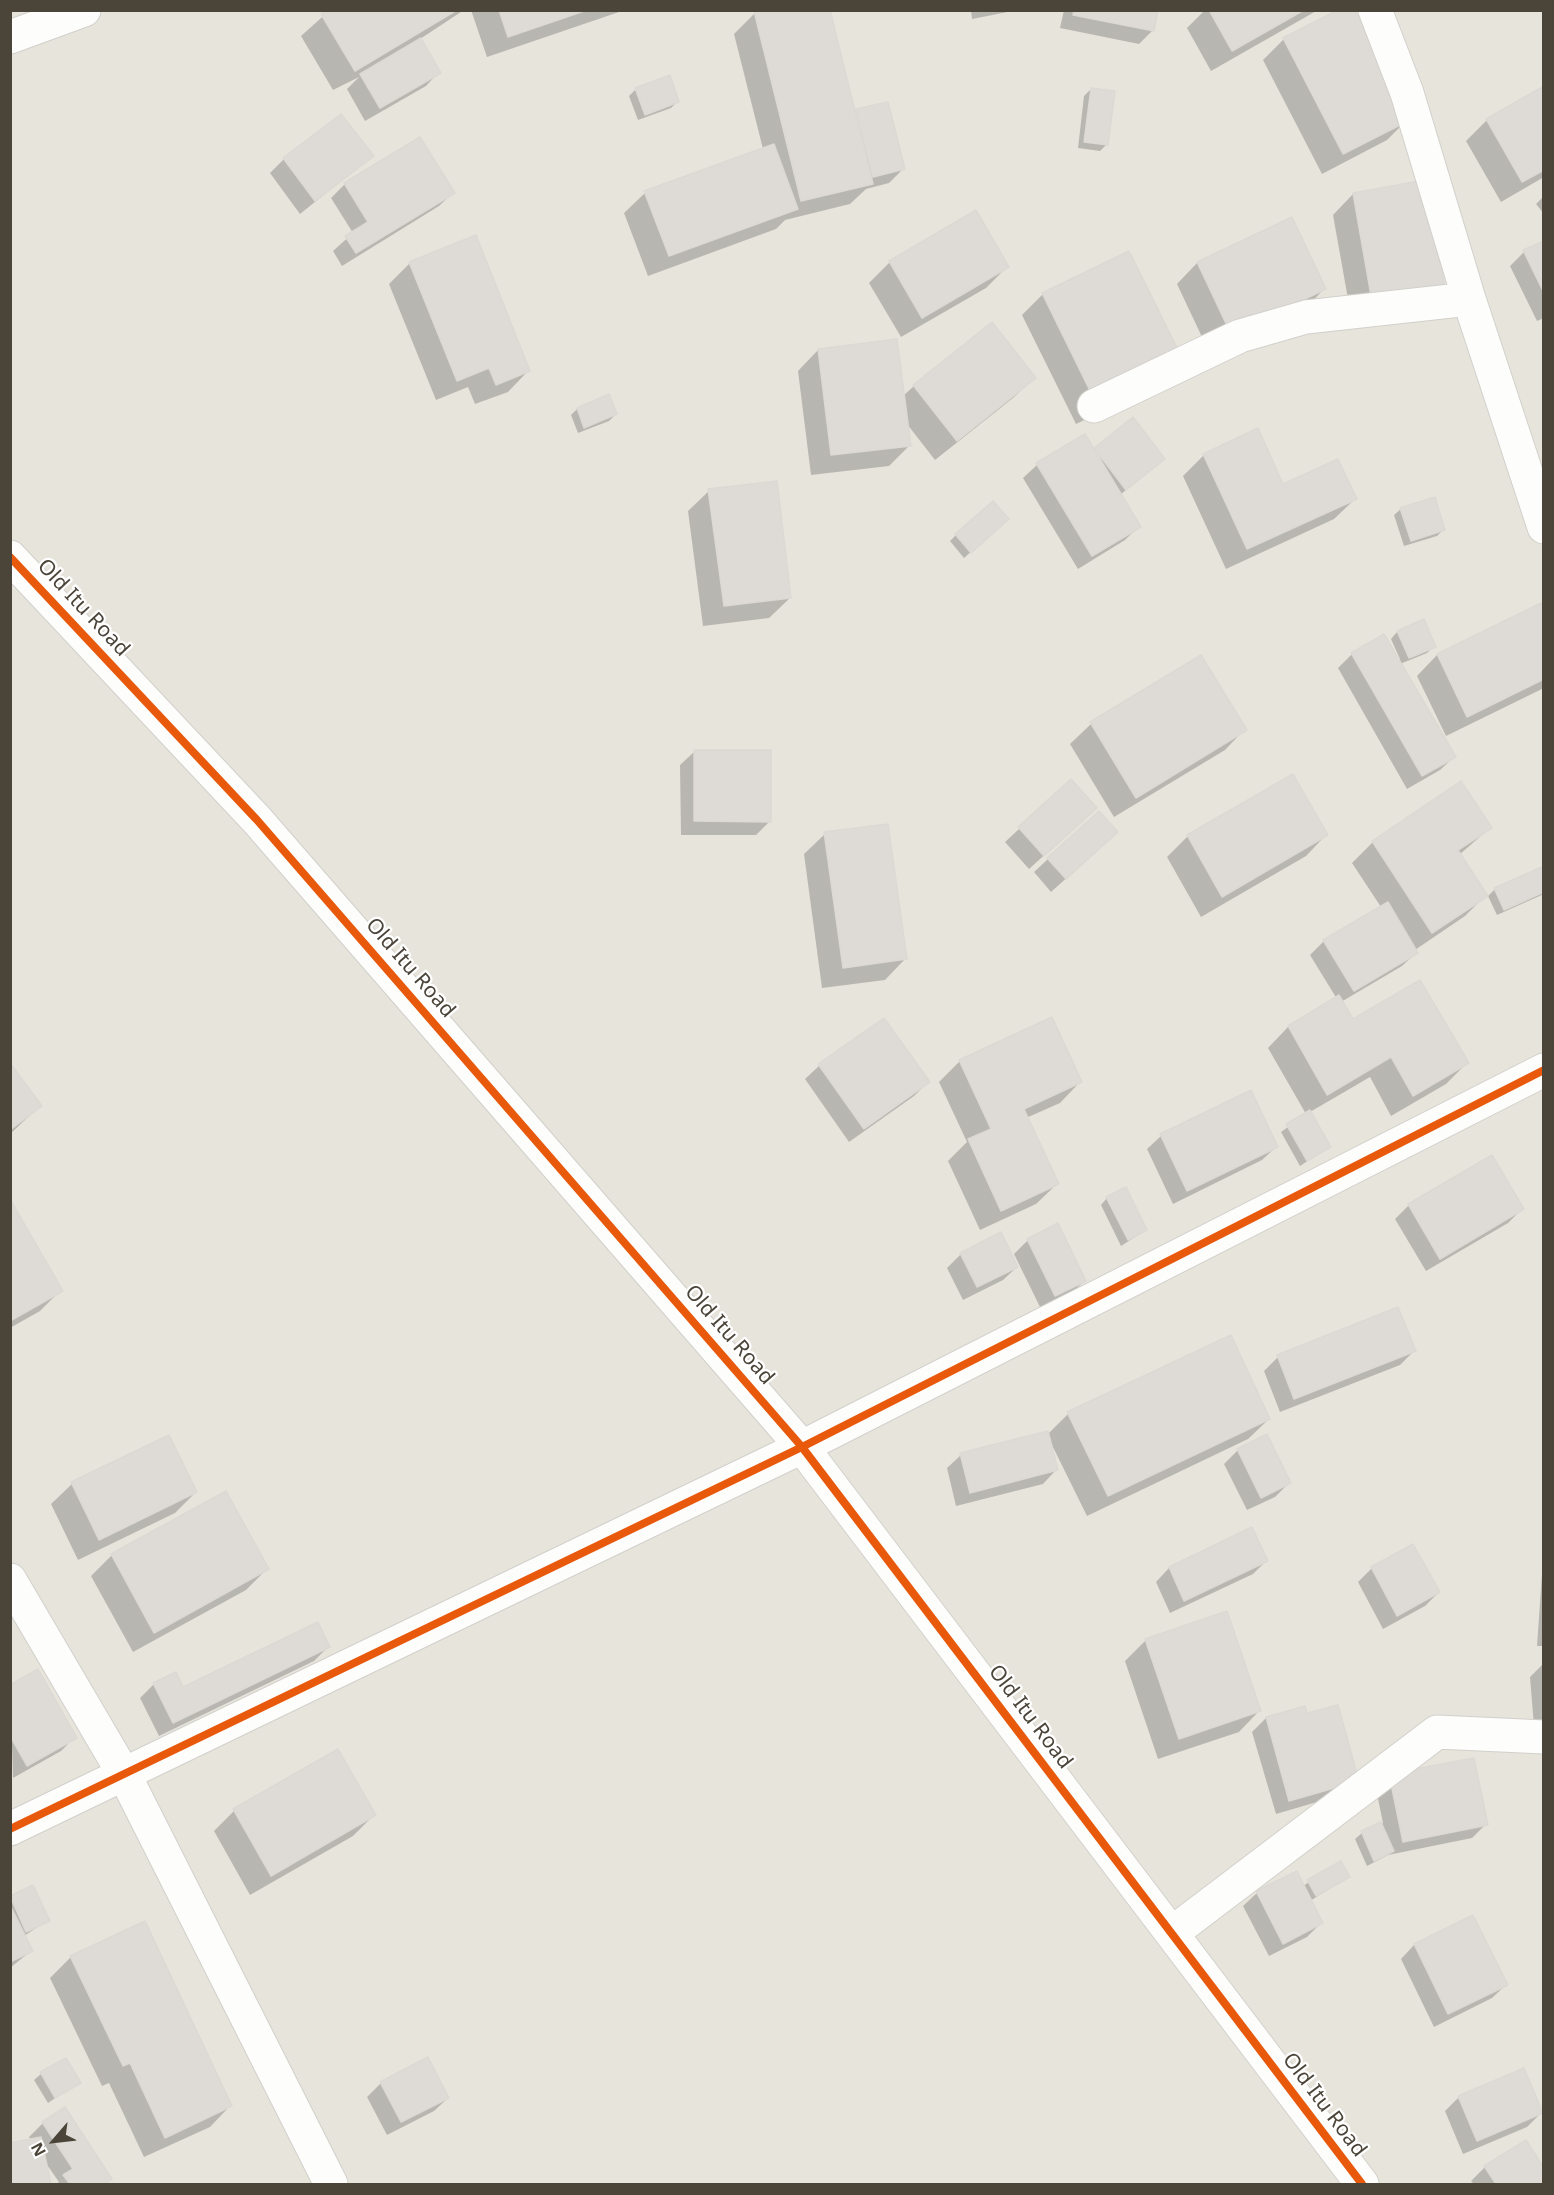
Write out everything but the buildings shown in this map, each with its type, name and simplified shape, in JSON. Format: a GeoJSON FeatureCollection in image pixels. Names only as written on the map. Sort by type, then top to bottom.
{"type":"FeatureCollection","features":[{"type":"Feature","properties":{"kind":"street"},"geometry":{"type":"LineString","coordinates":[[10,37],[84,10]]}},
{"type":"Feature","properties":{"kind":"street"},"geometry":{"type":"LineString","coordinates":[[1375,10],[1407,93],[1469,299],[1544,527]]}},
{"type":"Feature","properties":{"kind":"street"},"geometry":{"type":"LineString","coordinates":[[1094,406],[1240,336],[1306,317],[1469,299]]}},
{"type":"Feature","properties":{"kind":"street","name":"Old Itu Road"},"geometry":{"type":"LineString","coordinates":[[10,557],[257,820],[802,1447],[1362,2184]]}},
{"type":"Feature","properties":{"kind":"street"},"geometry":{"type":"LineString","coordinates":[[10,1829],[125,1776],[802,1447],[1544,1070]]}},
{"type":"Feature","properties":{"kind":"street"},"geometry":{"type":"LineString","coordinates":[[10,1580],[125,1776],[331,2184]]}},
{"type":"Feature","properties":{"kind":"street"},"geometry":{"type":"LineString","coordinates":[[1172,1933],[1437,1732],[1544,1737]]}},
{"type":"Feature","properties":{"kind":"shaded area"},"geometry":{"type":"Polygon","coordinates":[[[11,11],[1543,11],[1543,2184],[11,2184],[11,11]]]}},
{"type":"Feature","properties":{"kind":"cycle path"},"geometry":{"type":"LineString","coordinates":[[10,557],[257,820],[802,1447],[1362,2184]]}},
{"type":"Feature","properties":{"kind":"cycle path"},"geometry":{"type":"LineString","coordinates":[[10,1829],[802,1447],[1544,1070]]}}]}
